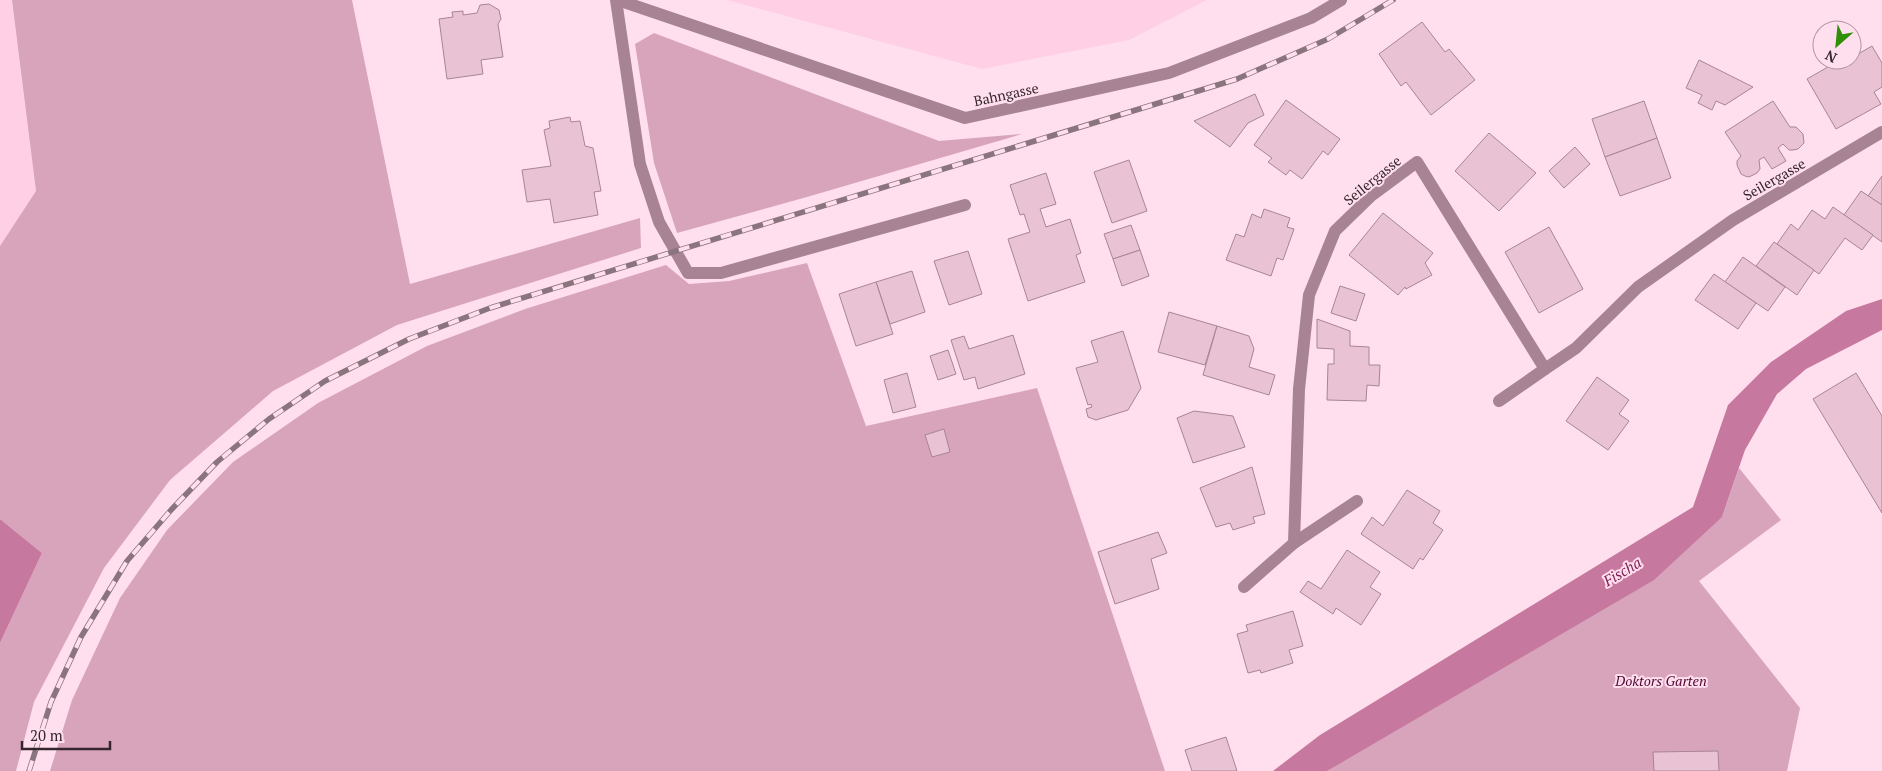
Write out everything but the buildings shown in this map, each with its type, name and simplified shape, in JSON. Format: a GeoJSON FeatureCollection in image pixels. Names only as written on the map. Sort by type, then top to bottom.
{"type":"FeatureCollection","features":[{"type":"Feature","properties":{"kind":"street","name":"Bahngasse"},"geometry":{"type":"LineString","coordinates":[[964,205],[721,273],[688,273],[658,222],[640,164],[617,0],[964,118],[1169,74],[1311,18],[1341,0]]}},
{"type":"Feature","properties":{"kind":"street","name":"Seilergasse"},"geometry":{"type":"LineString","coordinates":[[1499,400],[1576,348],[1638,287],[1725,225],[1882,132]]}},
{"type":"Feature","properties":{"kind":"street","name":"Seilergasse"},"geometry":{"type":"LineString","coordinates":[[1294,543],[1299,389],[1309,295],[1335,232],[1372,196],[1417,162],[1545,369]]}},
{"type":"Feature","properties":{"kind":"street"},"geometry":{"type":"LineString","coordinates":[[1244,587],[1294,543],[1357,501]]}},
{"type":"Feature","properties":{"kind":"shaded area"},"geometry":{"type":"Polygon","coordinates":[[[0,0],[12,0],[36,191],[0,246],[0,0]]]}},
{"type":"Feature","properties":{"kind":"shaded area"},"geometry":{"type":"Polygon","coordinates":[[[727,0],[1207,0],[1129,40],[982,69],[727,0]]]}},
{"type":"Feature","properties":{"kind":"green space"},"geometry":{"type":"Polygon","coordinates":[[[12,0],[352,0],[410,284],[640,218],[641,248],[397,325],[273,391],[170,480],[104,568],[34,702],[16,771],[0,771],[0,643],[42,553],[0,519],[0,246],[36,191],[12,0]]]}},
{"type":"Feature","properties":{"kind":"green space"},"geometry":{"type":"Polygon","coordinates":[[[654,33],[939,141],[1022,134],[677,233],[654,163],[635,44],[654,33]]]}},
{"type":"Feature","properties":{"kind":"green space"},"geometry":{"type":"Polygon","coordinates":[[[807,263],[866,426],[1037,388],[1165,771],[50,771],[72,700],[120,598],[167,530],[233,462],[318,403],[427,346],[525,309],[666,265],[689,284],[729,281],[807,263]]]}},
{"type":"Feature","properties":{"kind":"green space","name":"Doktors Garten"},"geometry":{"type":"Polygon","coordinates":[[[1739,468],[1781,520],[1699,581],[1800,708],[1787,771],[1327,771],[1722,517],[1739,468]]]}},
{"type":"Feature","properties":{"kind":"water","name":"Fischa"},"geometry":{"type":"Polygon","coordinates":[[[1882,299],[1882,330],[1806,369],[1777,394],[1745,450],[1722,517],[1654,580],[1327,771],[1273,771],[1320,735],[1693,507],[1728,405],[1771,362],[1846,311],[1882,299]]]}},
{"type":"Feature","properties":{"kind":"water"},"geometry":{"type":"Polygon","coordinates":[[[0,519],[42,553],[0,643],[0,519]]]}},
{"type":"Feature","properties":{"kind":"railway"},"geometry":{"type":"LineString","coordinates":[[29,771],[51,702],[81,637],[127,561],[171,510],[217,462],[269,419],[325,381],[409,339],[490,308],[1237,79],[1328,39],[1393,0]]}}]}
